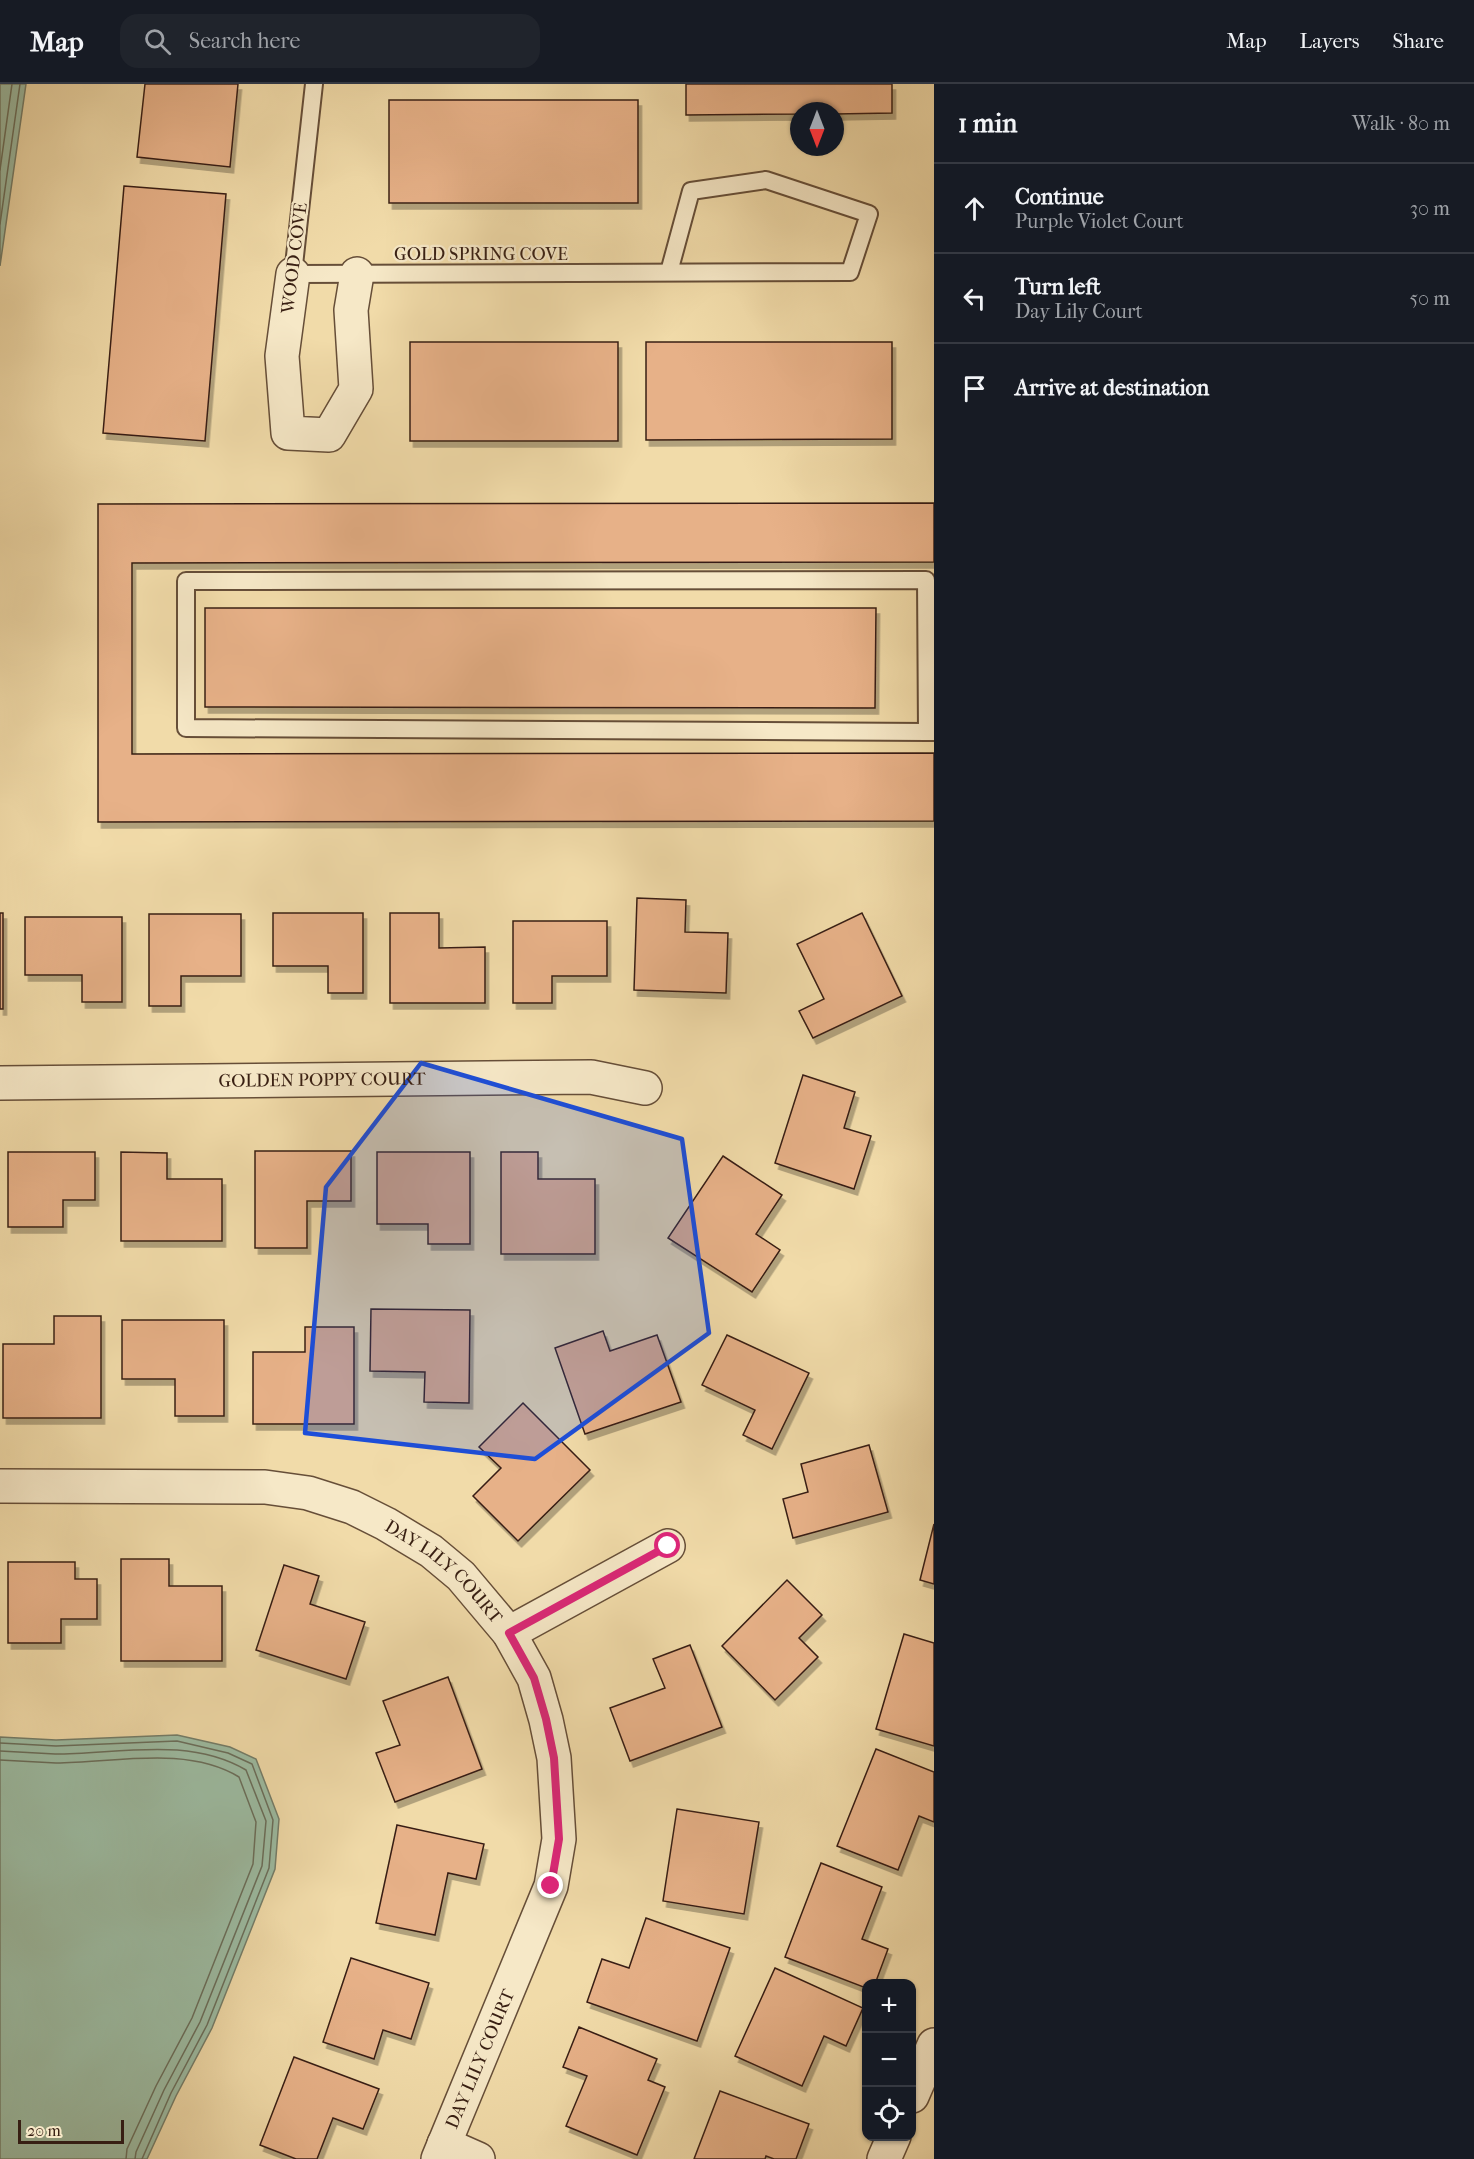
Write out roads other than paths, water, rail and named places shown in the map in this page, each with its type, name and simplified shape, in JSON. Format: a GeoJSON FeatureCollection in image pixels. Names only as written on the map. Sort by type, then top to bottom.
{"type":"FeatureCollection","features":[{"type":"Feature","properties":{"kind":"street","name":"WOOD COVE"},"geometry":{"type":"LineString","coordinates":[[293,274],[282,356],[288,432],[329,435],[356,388],[351,310],[357,274]]}},
{"type":"Feature","properties":{"kind":"street","name":"GOLDEN POPPY COURT"},"geometry":{"type":"LineString","coordinates":[[0,1083],[591,1077],[645,1088]]}},
{"type":"Feature","properties":{"kind":"street","name":"DAY LILY COURT"},"geometry":{"type":"LineString","coordinates":[[0,1486],[266,1487],[308,1492],[352,1507],[432,1551],[461,1576],[509,1633],[534,1678],[546,1719],[554,1758],[559,1839],[551,1886],[441,2152]]}},
{"type":"Feature","properties":{"kind":"street"},"geometry":{"type":"LineString","coordinates":[[509,1633],[668,1546]]}},
{"type":"Feature","properties":{"kind":"street"},"geometry":{"type":"LineString","coordinates":[[916,2087],[934,2045]]}},
{"type":"Feature","properties":{"kind":"street"},"geometry":{"type":"LineString","coordinates":[[884,2159],[892,2141]]}},
{"type":"Feature","properties":{"kind":"street"},"geometry":{"type":"LineString","coordinates":[[441,2152],[478,2159]]}},
{"type":"Feature","properties":{"kind":"lane","name":"WOOD COVE"},"geometry":{"type":"LineString","coordinates":[[293,274],[314,84]]}},
{"type":"Feature","properties":{"kind":"lane","name":"GOLD SPRING COVE"},"geometry":{"type":"LineString","coordinates":[[293,274],[850,272],[869,214],[766,180],[691,191],[669,272]]}},
{"type":"Feature","properties":{"kind":"lane"},"geometry":{"type":"LineString","coordinates":[[926,580],[930,732],[186,728],[186,581],[926,580]]}},
{"type":"Feature","properties":{"kind":"water"},"geometry":{"type":"Polygon","coordinates":[[[0,84],[26,84],[0,266],[0,84]]]}},
{"type":"Feature","properties":{"kind":"water"},"geometry":{"type":"Polygon","coordinates":[[[177,1735],[230,1747],[256,1759],[279,1819],[275,1869],[212,2028],[176,2096],[147,2159],[0,2159],[0,1737],[56,1740],[177,1735]]]}}]}
